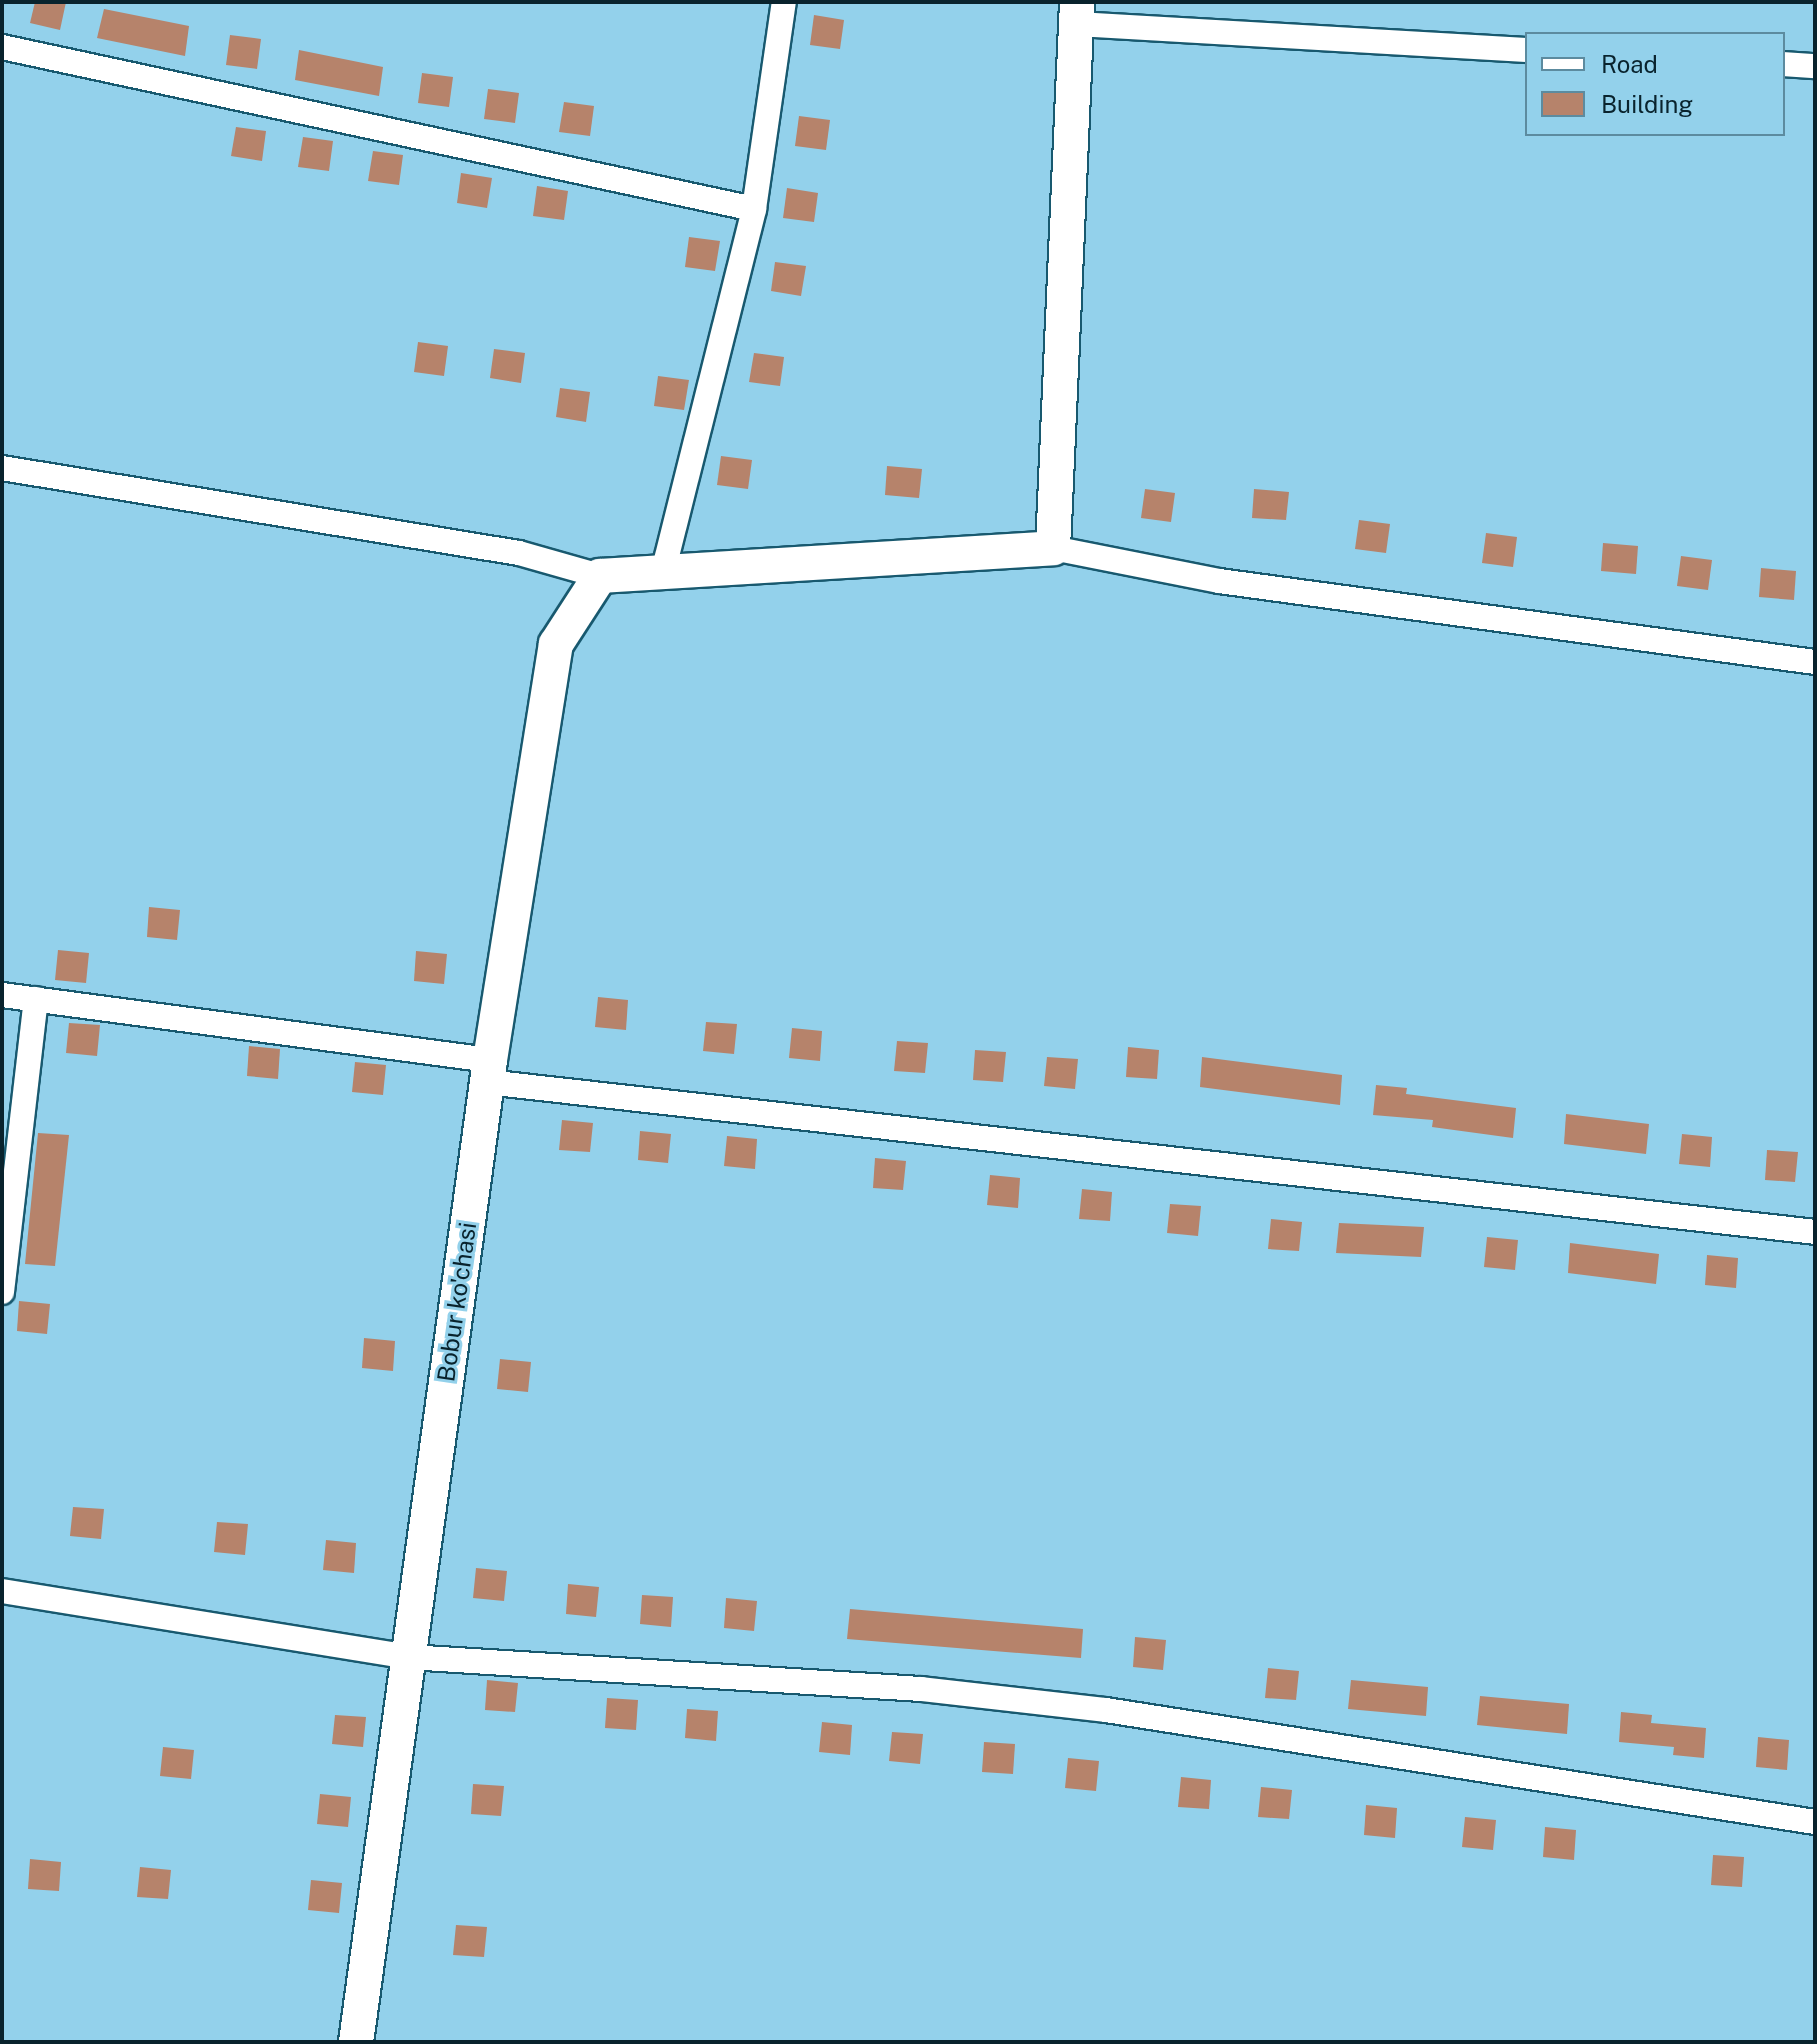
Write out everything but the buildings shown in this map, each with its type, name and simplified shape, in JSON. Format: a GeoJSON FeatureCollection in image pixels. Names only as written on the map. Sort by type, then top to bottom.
{"type":"FeatureCollection","features":[{"type":"Feature","properties":{"kind":"street"},"geometry":{"type":"LineString","coordinates":[[664,568],[754,209],[784,2]]}},
{"type":"Feature","properties":{"kind":"street"},"geometry":{"type":"LineString","coordinates":[[1053,548],[1077,13],[1525,50]]}},
{"type":"Feature","properties":{"kind":"street"},"geometry":{"type":"LineString","coordinates":[[2,47],[754,209]]}},
{"type":"Feature","properties":{"kind":"street"},"geometry":{"type":"LineString","coordinates":[[1785,64],[1815,66]]}},
{"type":"Feature","properties":{"kind":"street"},"geometry":{"type":"LineString","coordinates":[[2,468],[519,553],[600,576],[664,568],[1053,548],[1219,581],[1815,662]]}},
{"type":"Feature","properties":{"kind":"street","name":"Bobur ko'chasi"},"geometry":{"type":"LineString","coordinates":[[356,2042],[488,1071],[556,644],[600,576]]}},
{"type":"Feature","properties":{"kind":"street"},"geometry":{"type":"LineString","coordinates":[[2,995],[488,1071],[1815,1232]]}},
{"type":"Feature","properties":{"kind":"street"},"geometry":{"type":"LineString","coordinates":[[2,1292],[36,999]]}},
{"type":"Feature","properties":{"kind":"street"},"geometry":{"type":"LineString","coordinates":[[2,1591],[408,1657],[921,1689],[1106,1710],[1815,1822]]}}]}
